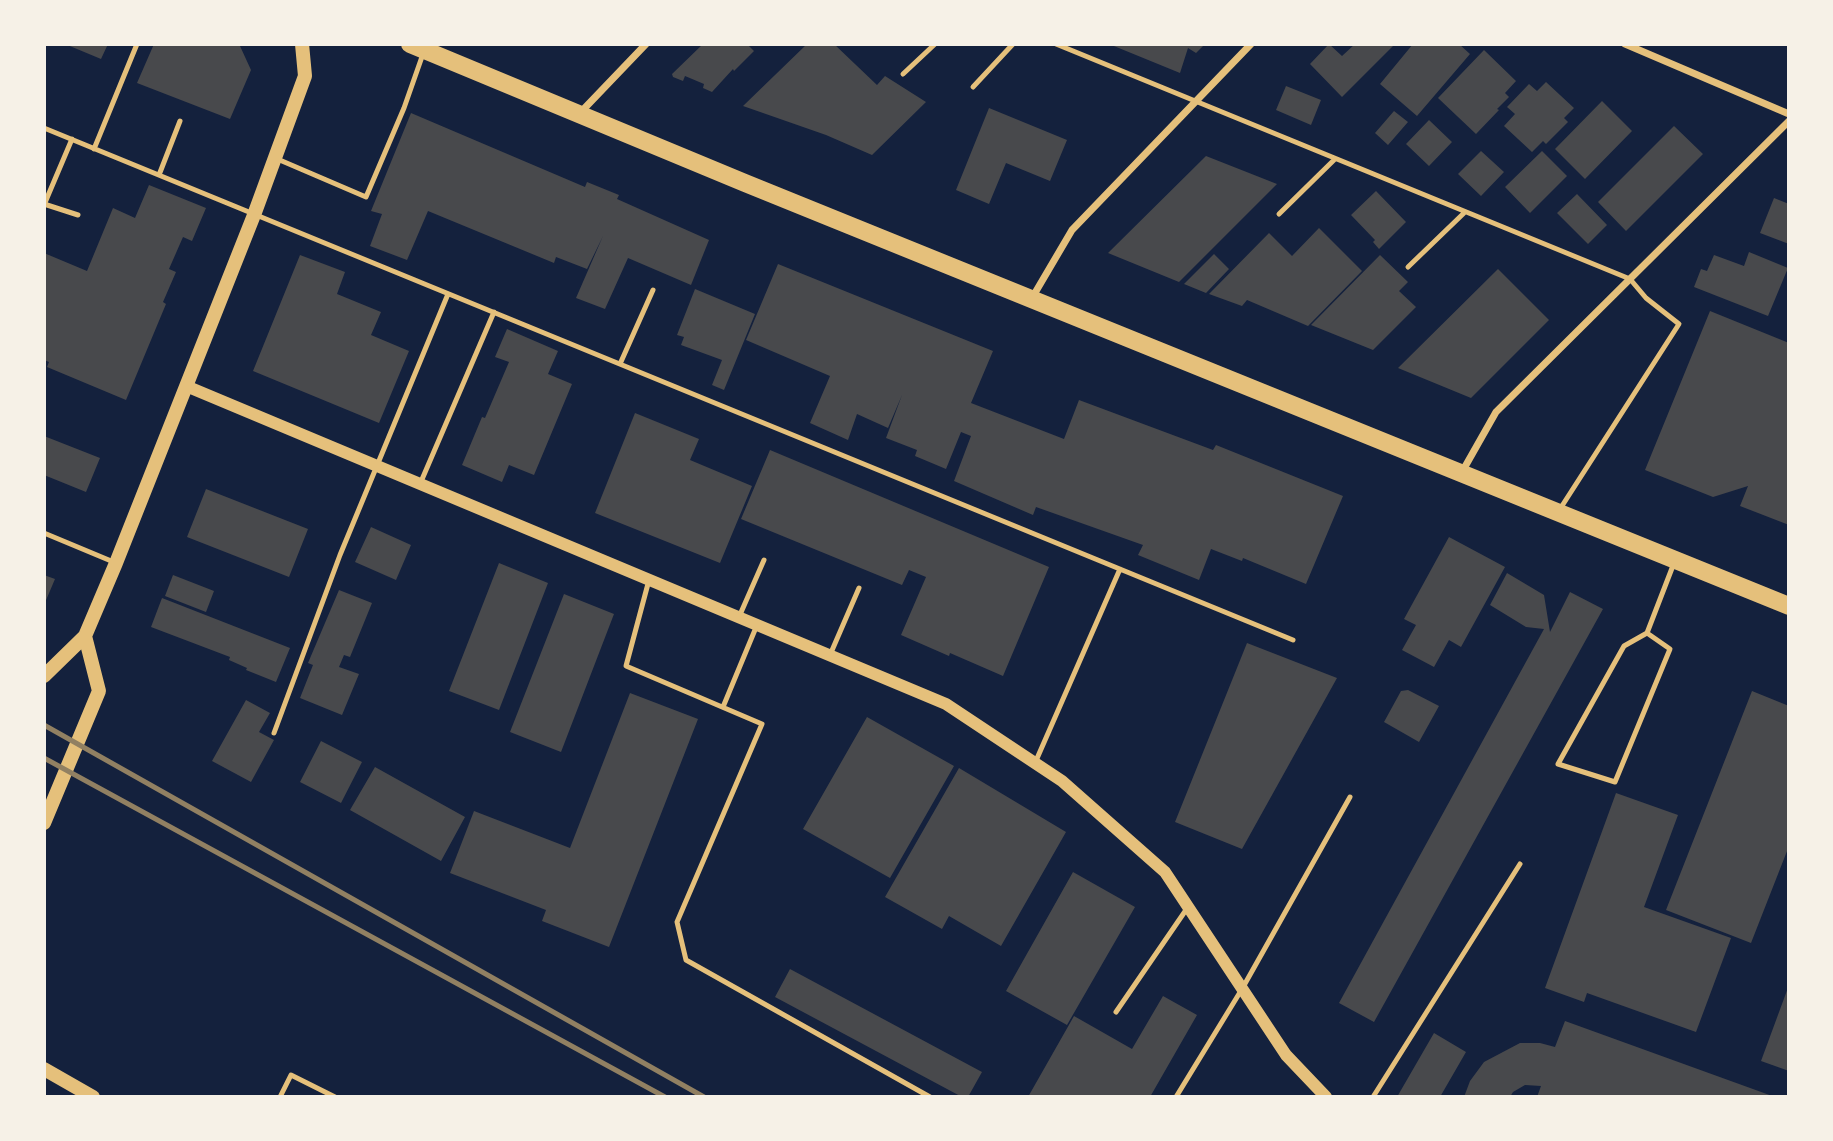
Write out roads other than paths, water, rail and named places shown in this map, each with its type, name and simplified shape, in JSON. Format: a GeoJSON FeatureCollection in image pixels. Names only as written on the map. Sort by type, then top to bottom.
{"type":"FeatureCollection","features":[{"type":"Feature","properties":{"kind":"main road"},"geometry":{"type":"LineString","coordinates":[[44,676],[85,636],[116,563],[254,215],[305,76],[302,44]]}},
{"type":"Feature","properties":{"kind":"main road"},"geometry":{"type":"LineString","coordinates":[[417,47],[1789,606]]}},
{"type":"Feature","properties":{"kind":"main road"},"geometry":{"type":"LineString","coordinates":[[44,823],[99,691],[85,636]]}},
{"type":"Feature","properties":{"kind":"main road"},"geometry":{"type":"LineString","coordinates":[[44,1069],[93,1097]]}},
{"type":"Feature","properties":{"kind":"street"},"geometry":{"type":"LineString","coordinates":[[578,114],[646,44]]}},
{"type":"Feature","properties":{"kind":"street"},"geometry":{"type":"LineString","coordinates":[[1032,299],[1072,230],[1251,44]]}},
{"type":"Feature","properties":{"kind":"street"},"geometry":{"type":"LineString","coordinates":[[1625,44],[1789,114]]}},
{"type":"Feature","properties":{"kind":"street"},"geometry":{"type":"LineString","coordinates":[[1462,473],[1495,414],[1789,121]]}},
{"type":"Feature","properties":{"kind":"street"},"geometry":{"type":"LineString","coordinates":[[186,386],[946,704],[1062,781],[1165,872],[1286,1055],[1326,1097]]}},
{"type":"Feature","properties":{"kind":"lane"},"geometry":{"type":"LineString","coordinates":[[94,149],[137,44]]}},
{"type":"Feature","properties":{"kind":"lane"},"geometry":{"type":"LineString","coordinates":[[903,74],[935,44]]}},
{"type":"Feature","properties":{"kind":"lane"},"geometry":{"type":"LineString","coordinates":[[972,88],[1013,44]]}},
{"type":"Feature","properties":{"kind":"lane"},"geometry":{"type":"LineString","coordinates":[[1056,44],[1630,279],[1646,298],[1679,324],[1559,512]]}},
{"type":"Feature","properties":{"kind":"lane"},"geometry":{"type":"LineString","coordinates":[[275,158],[366,197],[404,108],[417,47]]}},
{"type":"Feature","properties":{"kind":"lane"},"geometry":{"type":"LineString","coordinates":[[159,175],[180,121]]}},
{"type":"Feature","properties":{"kind":"lane"},"geometry":{"type":"LineString","coordinates":[[44,128],[1293,640]]}},
{"type":"Feature","properties":{"kind":"lane"},"geometry":{"type":"LineString","coordinates":[[72,139],[44,204],[78,215]]}},
{"type":"Feature","properties":{"kind":"lane"},"geometry":{"type":"LineString","coordinates":[[1279,214],[1335,159]]}},
{"type":"Feature","properties":{"kind":"lane"},"geometry":{"type":"LineString","coordinates":[[1408,267],[1464,213]]}},
{"type":"Feature","properties":{"kind":"lane"},"geometry":{"type":"LineString","coordinates":[[620,364],[653,290]]}},
{"type":"Feature","properties":{"kind":"lane"},"geometry":{"type":"LineString","coordinates":[[274,733],[340,555],[448,294]]}},
{"type":"Feature","properties":{"kind":"lane"},"geometry":{"type":"LineString","coordinates":[[420,484],[494,312]]}},
{"type":"Feature","properties":{"kind":"lane"},"geometry":{"type":"LineString","coordinates":[[44,533],[116,563]]}},
{"type":"Feature","properties":{"kind":"lane"},"geometry":{"type":"LineString","coordinates":[[739,617],[764,560]]}},
{"type":"Feature","properties":{"kind":"lane"},"geometry":{"type":"LineString","coordinates":[[1647,633],[1670,649],[1615,782],[1558,764],[1624,646],[1647,633],[1676,560]]}},
{"type":"Feature","properties":{"kind":"lane"},"geometry":{"type":"LineString","coordinates":[[1035,763],[1120,569]]}},
{"type":"Feature","properties":{"kind":"lane"},"geometry":{"type":"LineString","coordinates":[[649,580],[626,666],[762,723],[677,922],[686,960],[930,1097]]}},
{"type":"Feature","properties":{"kind":"lane"},"geometry":{"type":"LineString","coordinates":[[830,655],[859,588]]}},
{"type":"Feature","properties":{"kind":"lane"},"geometry":{"type":"LineString","coordinates":[[723,707],[757,625]]}},
{"type":"Feature","properties":{"kind":"lane"},"geometry":{"type":"LineString","coordinates":[[1175,1097],[1242,989],[1350,797]]}},
{"type":"Feature","properties":{"kind":"lane"},"geometry":{"type":"LineString","coordinates":[[1373,1097],[1520,864]]}},
{"type":"Feature","properties":{"kind":"lane"},"geometry":{"type":"LineString","coordinates":[[1116,1012],[1188,907]]}},
{"type":"Feature","properties":{"kind":"lane"},"geometry":{"type":"LineString","coordinates":[[280,1097],[291,1075],[335,1097]]}},
{"type":"Feature","properties":{"kind":"railway"},"geometry":{"type":"LineString","coordinates":[[44,725],[704,1097]]}},
{"type":"Feature","properties":{"kind":"railway"},"geometry":{"type":"LineString","coordinates":[[44,758],[665,1097]]}}]}
